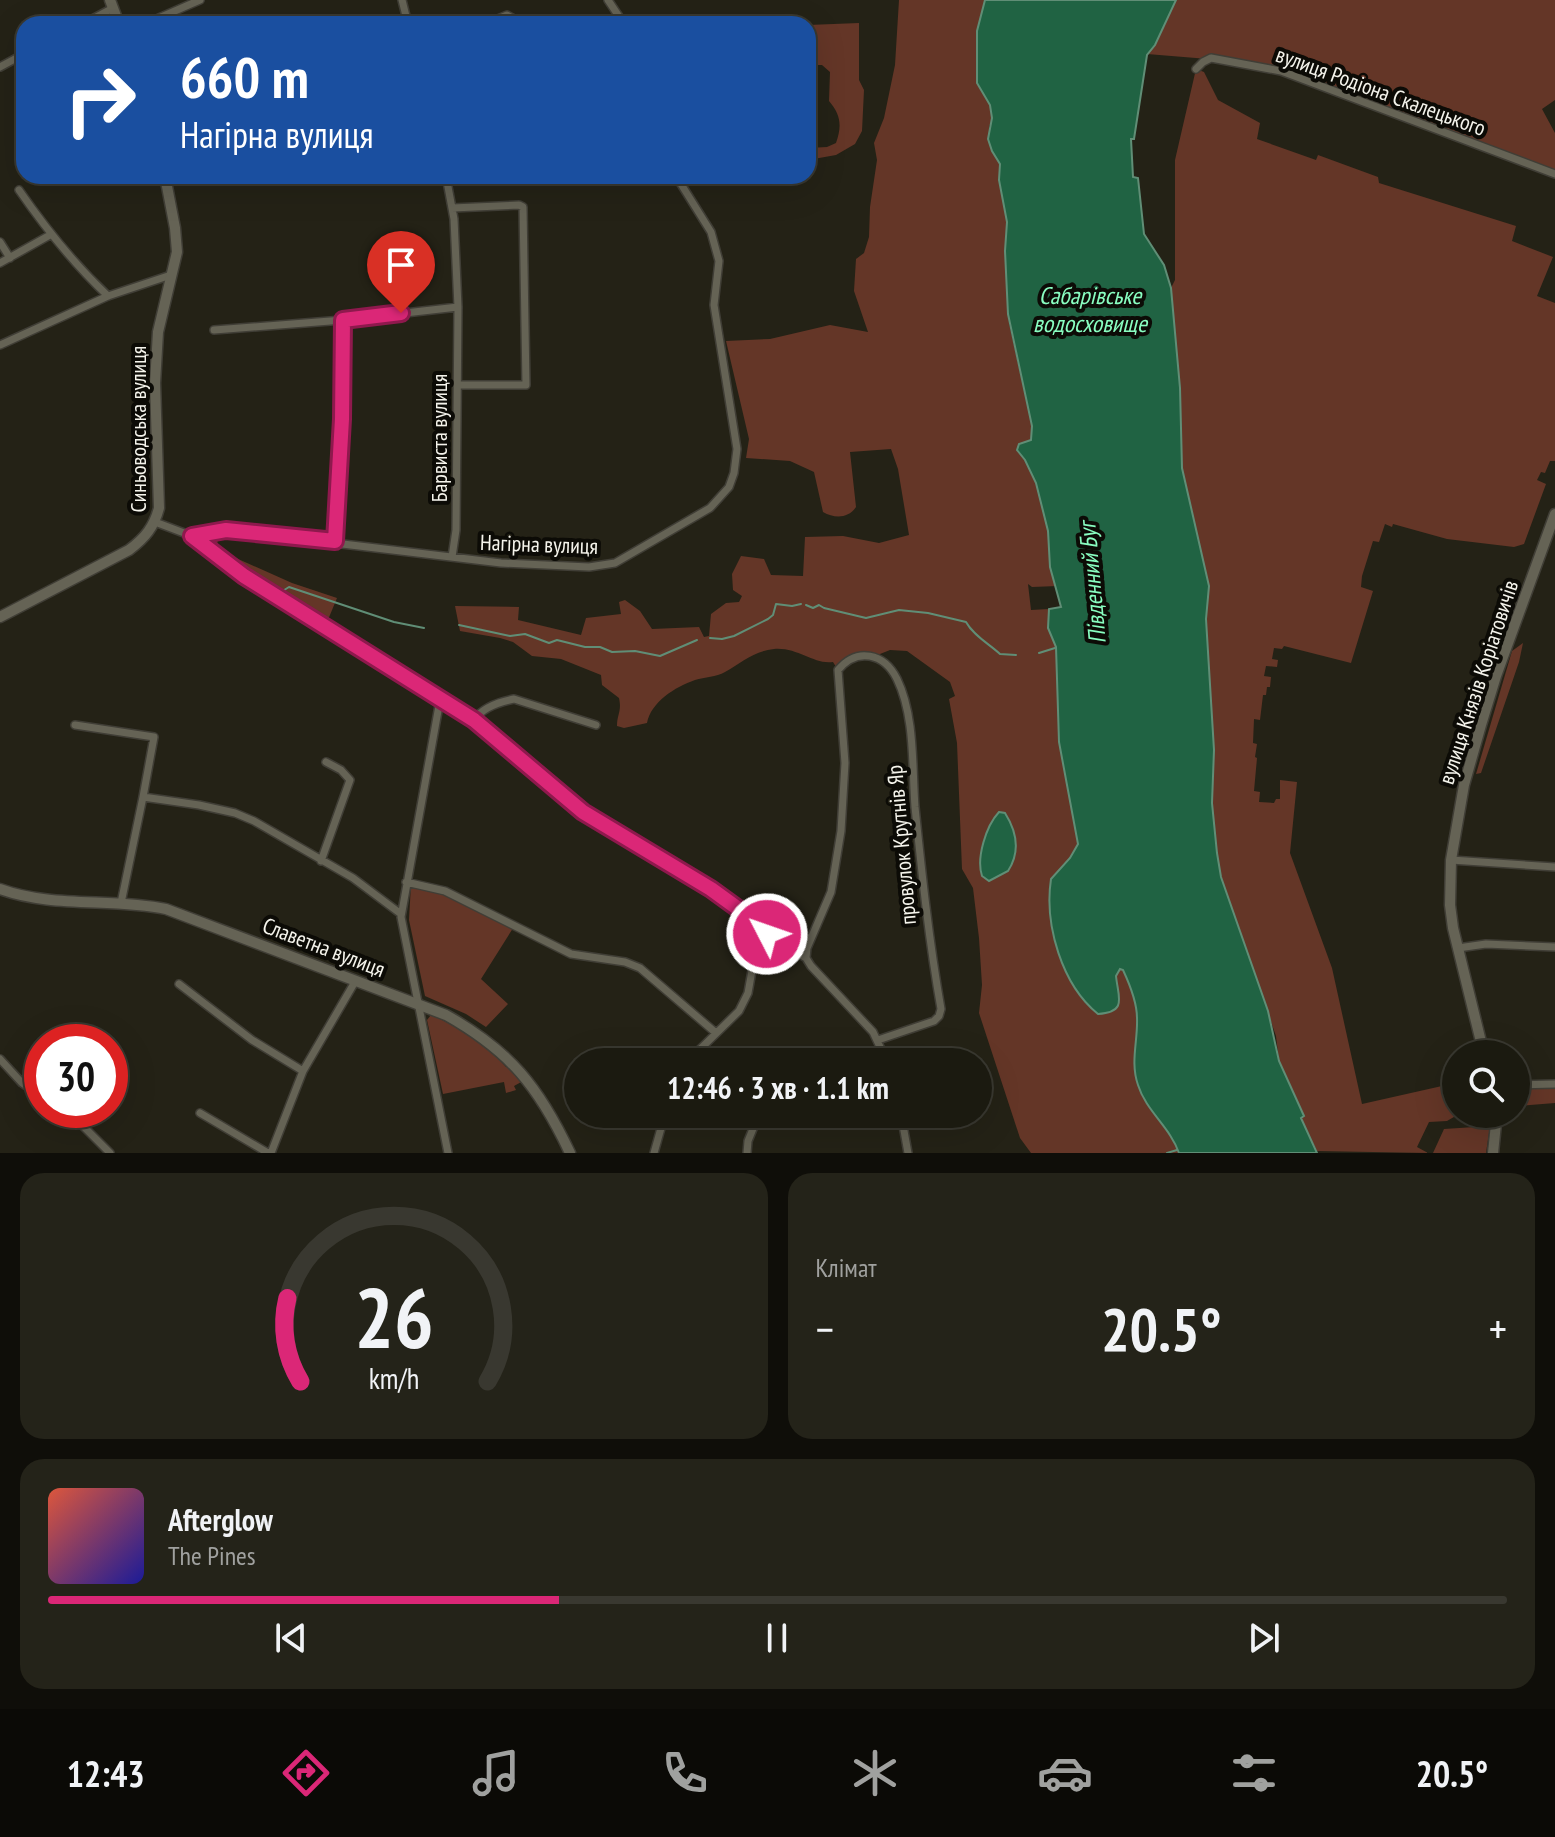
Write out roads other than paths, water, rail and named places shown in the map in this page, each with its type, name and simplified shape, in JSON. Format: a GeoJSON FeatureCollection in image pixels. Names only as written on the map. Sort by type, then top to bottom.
{"type":"FeatureCollection","features":[{"type":"Feature","properties":{"kind":"main road","name":"Синьоводська вулиця"},"geometry":{"type":"LineString","coordinates":[[155,522],[159,508],[155,383],[158,332],[177,252],[166,184]]}},
{"type":"Feature","properties":{"kind":"main road","name":"вулиця Князів Коріатовичів"},"geometry":{"type":"LineString","coordinates":[[1481,1040],[1450,905],[1451,860],[1464,785],[1485,712],[1555,514]]}},
{"type":"Feature","properties":{"kind":"main road"},"geometry":{"type":"LineString","coordinates":[[0,617],[129,550],[147,535],[155,522]]}},
{"type":"Feature","properties":{"kind":"main road","name":"Славетна вулиця"},"geometry":{"type":"LineString","coordinates":[[0,889],[47,899],[121,903],[180,913],[446,1015],[478,1033],[510,1060],[536,1090],[570,1153]]}},
{"type":"Feature","properties":{"kind":"main road"},"geometry":{"type":"LineString","coordinates":[[1493,1153],[1496,1128]]}},
{"type":"Feature","properties":{"kind":"street"},"geometry":{"type":"LineString","coordinates":[[163,16],[200,0]]}},
{"type":"Feature","properties":{"kind":"street"},"geometry":{"type":"LineString","coordinates":[[95,16],[112,4]]}},
{"type":"Feature","properties":{"kind":"street","name":"вулиця Родіона Скалецького"},"geometry":{"type":"LineString","coordinates":[[1196,69],[1211,58],[1281,71],[1555,174]]}},
{"type":"Feature","properties":{"kind":"street","name":"Барвиста вулиця"},"geometry":{"type":"LineString","coordinates":[[448,184],[452,208],[458,307],[456,530],[452,557]]}},
{"type":"Feature","properties":{"kind":"street","name":"Нагірна вулиця"},"geometry":{"type":"LineString","coordinates":[[192,536],[226,530],[501,563],[589,567],[615,563],[710,508],[729,487],[737,449],[714,305],[719,261],[716,246],[711,232],[681,184]]}},
{"type":"Feature","properties":{"kind":"street"},"geometry":{"type":"LineString","coordinates":[[19,190],[50,235],[78,268],[108,296]]}},
{"type":"Feature","properties":{"kind":"street"},"geometry":{"type":"LineString","coordinates":[[452,208],[523,207],[525,250],[526,385],[457,385]]}},
{"type":"Feature","properties":{"kind":"street"},"geometry":{"type":"LineString","coordinates":[[0,263],[50,235]]}},
{"type":"Feature","properties":{"kind":"street"},"geometry":{"type":"LineString","coordinates":[[0,242],[10,258]]}},
{"type":"Feature","properties":{"kind":"street"},"geometry":{"type":"LineString","coordinates":[[0,345],[108,296],[171,275]]}},
{"type":"Feature","properties":{"kind":"street"},"geometry":{"type":"LineString","coordinates":[[214,330],[458,307]]}},
{"type":"Feature","properties":{"kind":"street"},"geometry":{"type":"LineString","coordinates":[[335,541],[342,419],[343,320]]}},
{"type":"Feature","properties":{"kind":"street","name":"Синьоводська вулиця"},"geometry":{"type":"LineString","coordinates":[[155,522],[192,536],[244,576],[474,720],[583,812],[711,889],[744,913],[752,926],[806,958],[878,1040],[881,1048]]}},
{"type":"Feature","properties":{"kind":"street","name":"провулок Крутнів Яр"},"geometry":{"type":"LineString","coordinates":[[812,935],[831,892],[841,831],[845,763],[838,670],[854,659],[875,656],[889,666],[903,694],[907,711],[926,925],[941,1009],[934,1021],[878,1040]]}},
{"type":"Feature","properties":{"kind":"street"},"geometry":{"type":"LineString","coordinates":[[474,720],[479,713],[499,702],[514,699],[596,725]]}},
{"type":"Feature","properties":{"kind":"street"},"geometry":{"type":"LineString","coordinates":[[440,700],[401,914],[448,1153]]}},
{"type":"Feature","properties":{"kind":"street"},"geometry":{"type":"LineString","coordinates":[[75,725],[154,737],[121,903]]}},
{"type":"Feature","properties":{"kind":"street"},"geometry":{"type":"LineString","coordinates":[[321,861],[350,780],[341,770],[326,762]]}},
{"type":"Feature","properties":{"kind":"street"},"geometry":{"type":"LineString","coordinates":[[143,797],[235,813],[254,821],[353,878],[401,914]]}},
{"type":"Feature","properties":{"kind":"street"},"geometry":{"type":"LineString","coordinates":[[1451,860],[1555,867]]}},
{"type":"Feature","properties":{"kind":"street"},"geometry":{"type":"LineString","coordinates":[[406,882],[445,891],[571,954],[625,962],[640,968],[716,1033]]}},
{"type":"Feature","properties":{"kind":"street"},"geometry":{"type":"LineString","coordinates":[[701,1048],[744,1002],[756,948],[752,926]]}},
{"type":"Feature","properties":{"kind":"street"},"geometry":{"type":"LineString","coordinates":[[756,948],[766,941],[798,943],[812,935]]}},
{"type":"Feature","properties":{"kind":"street"},"geometry":{"type":"LineString","coordinates":[[806,958],[812,935]]}},
{"type":"Feature","properties":{"kind":"street"},"geometry":{"type":"LineString","coordinates":[[1458,948],[1486,944],[1555,947]]}},
{"type":"Feature","properties":{"kind":"street"},"geometry":{"type":"LineString","coordinates":[[200,1113],[269,1153],[303,1071],[356,980]]}},
{"type":"Feature","properties":{"kind":"street"},"geometry":{"type":"LineString","coordinates":[[179,984],[252,1040],[303,1071]]}},
{"type":"Feature","properties":{"kind":"street"},"geometry":{"type":"LineString","coordinates":[[0,1059],[24,1084]]}},
{"type":"Feature","properties":{"kind":"street"},"geometry":{"type":"LineString","coordinates":[[1530,1085],[1555,1084]]}},
{"type":"Feature","properties":{"kind":"street"},"geometry":{"type":"LineString","coordinates":[[85,1128],[110,1153]]}},
{"type":"Feature","properties":{"kind":"street"},"geometry":{"type":"LineString","coordinates":[[654,1153],[661,1128]]}},
{"type":"Feature","properties":{"kind":"street"},"geometry":{"type":"LineString","coordinates":[[747,1153],[753,1128]]}},
{"type":"Feature","properties":{"kind":"street"},"geometry":{"type":"LineString","coordinates":[[904,1128],[908,1153]]}},
{"type":"Feature","properties":{"kind":"water","name":"Сабарівське водосховище"},"geometry":{"type":"Polygon","coordinates":[[[985,0],[1176,0],[1155,45],[1147,55],[1134,139],[1131,139],[1133,177],[1138,178],[1144,234],[1164,265],[1171,288],[1180,388],[1182,468],[1209,586],[1206,619],[1214,750],[1212,803],[1221,877],[1268,1011],[1279,1061],[1317,1153],[1179,1153],[1138,1085],[1134,1060],[1137,1012],[1123,970],[1120,969],[1116,976],[1117,1007],[1098,1014],[1074,987],[1058,953],[1050,915],[1051,879],[1078,844],[1059,742],[1056,647],[1048,628],[1049,609],[1061,607],[1050,567],[1048,531],[1036,483],[1017,450],[1019,444],[1031,440],[1032,426],[1008,314],[1007,222],[999,180],[1000,164],[988,139],[992,118],[990,105],[977,83],[977,31],[985,0]]]}},
{"type":"Feature","properties":{"kind":"water"},"geometry":{"type":"Polygon","coordinates":[[[999,812],[1005,813],[1015,834],[1015,856],[1008,871],[989,881],[982,876],[980,869],[981,852],[990,825],[999,812]]]}},
{"type":"Feature","properties":{"kind":"waterway"},"geometry":{"type":"LineString","coordinates":[[281,592],[289,587],[394,622],[424,628]]}},
{"type":"Feature","properties":{"kind":"waterway"},"geometry":{"type":"LineString","coordinates":[[710,638],[734,636],[768,619],[773,615],[776,604],[801,604]]}},
{"type":"Feature","properties":{"kind":"waterway"},"geometry":{"type":"LineString","coordinates":[[806,605],[813,608],[819,605],[866,618],[899,610],[966,622],[1000,654],[1016,655]]}},
{"type":"Feature","properties":{"kind":"waterway"},"geometry":{"type":"LineString","coordinates":[[459,625],[510,636],[525,634],[549,643],[557,640],[612,652],[635,651],[660,656],[697,640]]}},
{"type":"Feature","properties":{"kind":"waterway"},"geometry":{"type":"LineString","coordinates":[[1039,653],[1055,648]]}},
{"type":"Feature","properties":{"kind":"waterway"},"geometry":{"type":"LineString","coordinates":[[1167,1153],[1177,1150]]}},
{"type":"Feature","properties":{"kind":"water label","name":"Південний Буг"},"geometry":{"type":"Point","coordinates":[1092,583]}}]}
